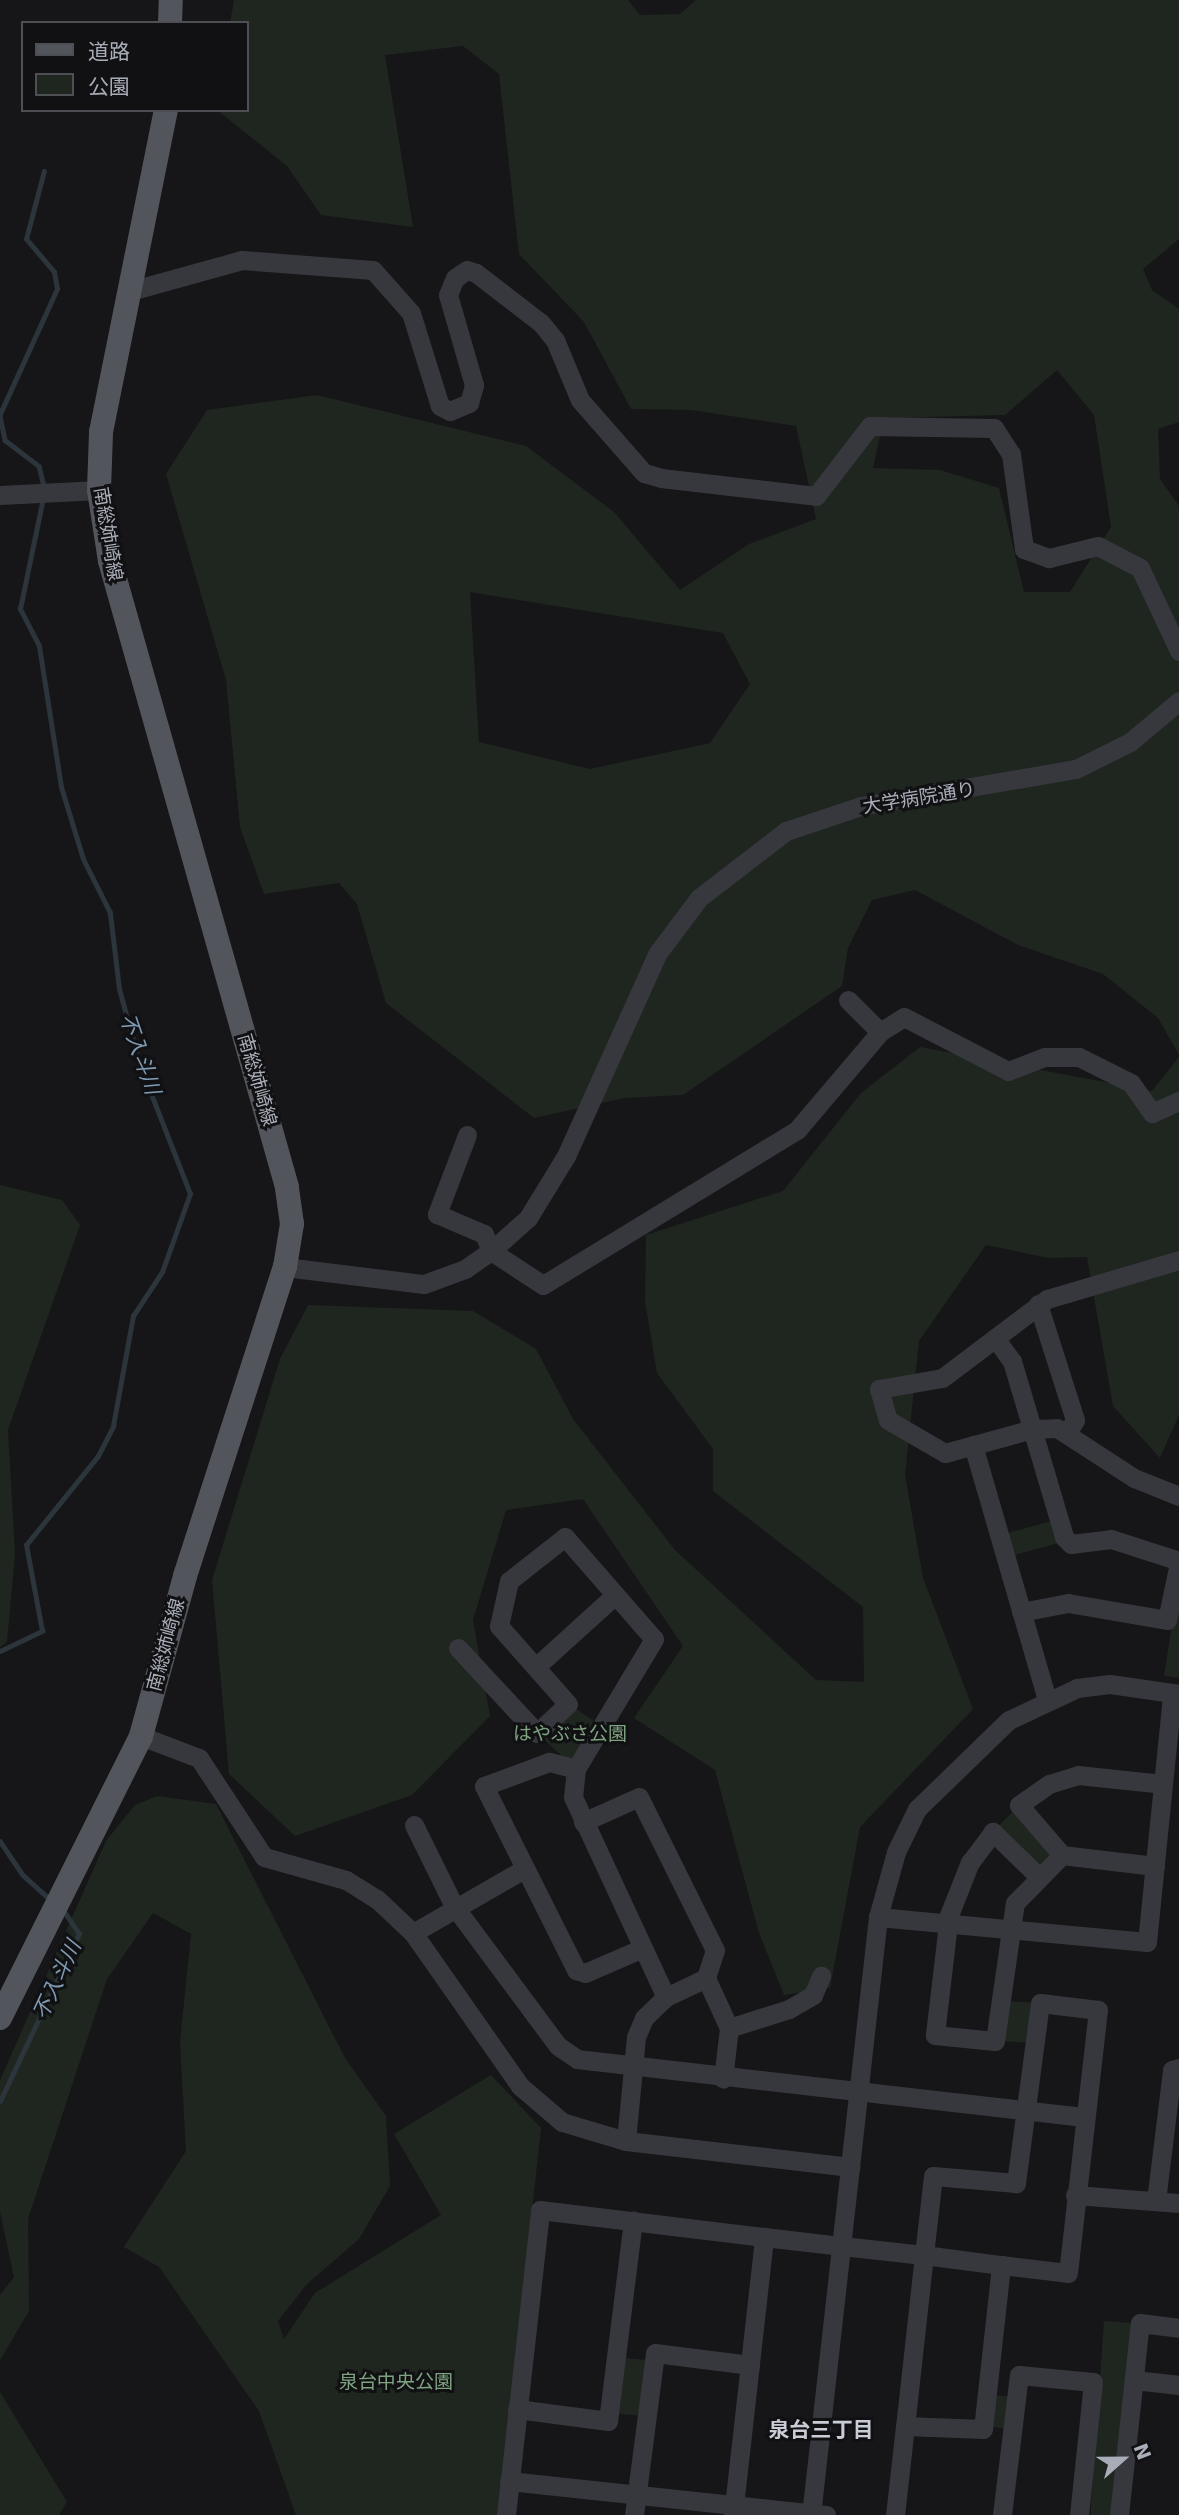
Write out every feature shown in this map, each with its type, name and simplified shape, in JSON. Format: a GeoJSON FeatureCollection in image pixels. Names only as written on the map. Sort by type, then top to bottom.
{"type":"FeatureCollection","features":[{"type":"Feature","properties":{"kind":"main road"},"geometry":{"type":"LineString","coordinates":[[170,21],[171,0]]}},
{"type":"Feature","properties":{"kind":"main road","name":"南総姉崎線"},"geometry":{"type":"LineString","coordinates":[[0,2018],[141,1736],[185,1576],[285,1267],[292,1224],[288,1187],[137,662],[99,490],[101,432],[166,112]]}},
{"type":"Feature","properties":{"kind":"street"},"geometry":{"type":"LineString","coordinates":[[130,291],[242,260],[373,270],[411,313],[440,407],[450,411],[468,403],[474,385],[448,295],[455,278],[476,273],[541,323],[555,340],[580,400],[644,473],[661,478],[816,496],[870,426],[994,428],[1011,454],[1024,549],[1049,558],[1098,546],[1140,569],[1179,651]]}},
{"type":"Feature","properties":{"kind":"street"},"geometry":{"type":"LineString","coordinates":[[0,495],[99,490]]}},
{"type":"Feature","properties":{"kind":"street","name":"大学病院通り"},"geometry":{"type":"LineString","coordinates":[[285,1267],[424,1284],[491,1251],[528,1218],[566,1156],[657,954],[699,898],[748,855],[786,831],[861,806],[1076,769],[1130,743],[1179,701]]}},
{"type":"Feature","properties":{"kind":"street"},"geometry":{"type":"LineString","coordinates":[[848,1000],[880,1032]]}},
{"type":"Feature","properties":{"kind":"street"},"geometry":{"type":"LineString","coordinates":[[467,1135],[437,1214],[484,1234],[491,1251],[534,1285],[551,1283],[797,1129],[880,1032],[904,1017],[1008,1071],[1045,1057],[1079,1057],[1131,1083],[1152,1113],[1179,1101]]}},
{"type":"Feature","properties":{"kind":"street"},"geometry":{"type":"LineString","coordinates":[[1179,1259],[1038,1304],[942,1378],[879,1389],[888,1420],[945,1452],[1032,1429],[1068,1432],[1134,1478],[1179,1496]]}},
{"type":"Feature","properties":{"kind":"street"},"geometry":{"type":"LineString","coordinates":[[1038,1304],[1075,1420],[1068,1432]]}},
{"type":"Feature","properties":{"kind":"street"},"geometry":{"type":"LineString","coordinates":[[995,1338],[1012,1361],[1064,1537],[1072,1544],[1111,1539],[1179,1562],[1167,1620],[1068,1603],[1021,1612]]}},
{"type":"Feature","properties":{"kind":"street"},"geometry":{"type":"LineString","coordinates":[[973,1445],[1047,1700]]}},
{"type":"Feature","properties":{"kind":"street"},"geometry":{"type":"LineString","coordinates":[[458,1648],[537,1733],[568,1704],[539,1664],[499,1626],[509,1581],[565,1537],[654,1639],[576,1769],[573,1797],[666,1997]]}},
{"type":"Feature","properties":{"kind":"street"},"geometry":{"type":"LineString","coordinates":[[539,1664],[614,1596]]}},
{"type":"Feature","properties":{"kind":"street"},"geometry":{"type":"LineString","coordinates":[[509,2481],[636,2495],[733,2510],[816,2514],[849,2167],[860,2095],[878,1917],[896,1852],[917,1809],[1009,1720],[1047,1700],[1111,1684],[1175,1694],[1147,1942],[878,1917]]}},
{"type":"Feature","properties":{"kind":"street"},"geometry":{"type":"LineString","coordinates":[[141,1736],[199,1758],[264,1857],[346,1880],[414,1933],[541,2107],[591,2135],[849,2167]]}},
{"type":"Feature","properties":{"kind":"street"},"geometry":{"type":"LineString","coordinates":[[576,1769],[549,1762],[484,1786],[576,1970],[585,1973],[643,1948]]}},
{"type":"Feature","properties":{"kind":"street"},"geometry":{"type":"LineString","coordinates":[[1155,1866],[1062,1855],[1019,1805],[1031,1795],[1078,1775],[1163,1784]]}},
{"type":"Feature","properties":{"kind":"street"},"geometry":{"type":"LineString","coordinates":[[583,1822],[639,1797],[715,1950],[706,1978],[729,2028],[723,2079]]}},
{"type":"Feature","properties":{"kind":"street"},"geometry":{"type":"LineString","coordinates":[[414,1825],[454,1906],[558,2046],[592,2065],[632,2066],[860,2095],[1084,2117]]}},
{"type":"Feature","properties":{"kind":"street"},"geometry":{"type":"LineString","coordinates":[[1037,1875],[993,1832],[956,1889],[947,1923],[935,2035],[995,2041],[1008,1929],[1014,1903],[1037,1875],[1062,1855]]}},
{"type":"Feature","properties":{"kind":"street"},"geometry":{"type":"LineString","coordinates":[[414,1933],[454,1906],[524,1870]]}},
{"type":"Feature","properties":{"kind":"street"},"geometry":{"type":"LineString","coordinates":[[729,2028],[789,2010],[813,1995],[821,1976]]}},
{"type":"Feature","properties":{"kind":"street"},"geometry":{"type":"LineString","coordinates":[[626,2141],[632,2066],[644,2018],[666,1997],[706,1978]]}},
{"type":"Feature","properties":{"kind":"street"},"geometry":{"type":"LineString","coordinates":[[506,2515],[540,2210],[842,2246],[924,2255],[1001,2264],[1068,2273],[1098,2010],[1040,2003],[1023,2111],[1016,2183],[933,2176],[924,2255],[895,2515]]}},
{"type":"Feature","properties":{"kind":"street"},"geometry":{"type":"LineString","coordinates":[[1156,2201],[1172,2070],[1179,2068]]}},
{"type":"Feature","properties":{"kind":"street"},"geometry":{"type":"LineString","coordinates":[[1075,2196],[1179,2203]]}},
{"type":"Feature","properties":{"kind":"street"},"geometry":{"type":"LineString","coordinates":[[517,2409],[608,2421],[633,2221]]}},
{"type":"Feature","properties":{"kind":"street"},"geometry":{"type":"LineString","coordinates":[[733,2510],[764,2236]]}},
{"type":"Feature","properties":{"kind":"street"},"geometry":{"type":"LineString","coordinates":[[905,2426],[983,2429],[1001,2264]]}},
{"type":"Feature","properties":{"kind":"street"},"geometry":{"type":"LineString","coordinates":[[1119,2515],[1140,2323],[1179,2328]]}},
{"type":"Feature","properties":{"kind":"street"},"geometry":{"type":"LineString","coordinates":[[634,2515],[655,2353],[750,2365]]}},
{"type":"Feature","properties":{"kind":"street"},"geometry":{"type":"LineString","coordinates":[[1002,2515],[1019,2375],[1093,2382],[1079,2515]]}},
{"type":"Feature","properties":{"kind":"street"},"geometry":{"type":"LineString","coordinates":[[1134,2380],[1179,2385]]}},
{"type":"Feature","properties":{"kind":"green space"},"geometry":{"type":"Polygon","coordinates":[[[234,0],[628,0],[640,15],[680,14],[696,0],[1179,0],[1179,239],[1143,269],[1152,290],[1179,309],[1179,422],[1158,429],[1160,479],[1179,506],[1179,1055],[1158,1018],[1103,974],[1018,945],[915,890],[872,900],[848,948],[842,986],[683,1095],[624,1098],[534,1118],[386,1003],[357,904],[339,883],[264,894],[240,827],[226,680],[166,474],[207,410],[317,395],[526,446],[614,512],[680,590],[749,544],[816,519],[796,426],[691,410],[631,409],[584,322],[519,254],[499,74],[463,46],[385,55],[413,227],[321,215],[287,166],[220,112],[248,112],[248,21],[230,21],[234,0]],[[1057,370],[1005,415],[884,418],[873,468],[940,470],[999,488],[1024,592],[1070,592],[1111,527],[1094,415],[1057,370]],[[470,592],[479,742],[590,769],[710,743],[750,684],[723,633],[470,592]]]}},
{"type":"Feature","properties":{"kind":"green space"},"geometry":{"type":"Polygon","coordinates":[[[920,1047],[1152,1091],[1179,1057],[1179,1415],[1160,1458],[1113,1406],[1087,1257],[1049,1258],[986,1245],[919,1341],[905,1475],[923,1578],[973,1709],[860,1827],[830,1988],[784,1995],[759,1933],[715,1770],[634,1718],[683,1646],[583,1499],[506,1510],[473,1620],[490,1716],[412,1795],[295,1836],[229,1774],[212,1580],[280,1359],[308,1305],[473,1311],[536,1349],[573,1419],[675,1550],[816,1680],[864,1682],[863,1607],[713,1491],[713,1449],[657,1373],[645,1301],[646,1235],[783,1191],[861,1093],[920,1047]]]}},
{"type":"Feature","properties":{"kind":"green space"},"geometry":{"type":"Polygon","coordinates":[[[0,1185],[62,1200],[80,1225],[8,1430],[15,1554],[7,1642],[0,1647],[0,1185]]]}},
{"type":"Feature","properties":{"kind":"green space"},"geometry":{"type":"Polygon","coordinates":[[[1052,1521],[1058,1543],[1013,1555],[1007,1533],[1052,1521]]]}},
{"type":"Feature","properties":{"kind":"green space"},"geometry":{"type":"Polygon","coordinates":[[[1179,1579],[1179,1678],[1164,1676],[1179,1579]]]}},
{"type":"Feature","properties":{"kind":"green space","name":"はやぶさ公園"},"geometry":{"type":"Polygon","coordinates":[[[568,1704],[602,1726],[576,1769],[537,1733],[568,1704]]]}},
{"type":"Feature","properties":{"kind":"green space","name":"泉台中央公園"},"geometry":{"type":"Polygon","coordinates":[[[157,1796],[216,1804],[345,2058],[386,2116],[390,2186],[359,2239],[307,2284],[278,2321],[284,2339],[315,2293],[441,2215],[394,2134],[491,2075],[541,2128],[499,2515],[296,2515],[259,2411],[159,2267],[124,2247],[186,2151],[180,2042],[191,1934],[153,1913],[107,1979],[28,2219],[29,2311],[0,2360],[0,2295],[14,2277],[0,2212],[0,2080],[106,1841],[135,1805],[157,1796]]]}},
{"type":"Feature","properties":{"kind":"green space"},"geometry":{"type":"Polygon","coordinates":[[[1019,1805],[1062,1855],[1037,1875],[993,1832],[1019,1805]]]}},
{"type":"Feature","properties":{"kind":"green space"},"geometry":{"type":"Polygon","coordinates":[[[1000,2001],[1040,2003],[1038,2043],[998,2041],[1000,2001]]]}},
{"type":"Feature","properties":{"kind":"green space"},"geometry":{"type":"Polygon","coordinates":[[[1104,2321],[1133,2323],[1120,2515],[1090,2515],[1104,2321]]]}},
{"type":"Feature","properties":{"kind":"green space"},"geometry":{"type":"Polygon","coordinates":[[[623,2358],[647,2360],[642,2416],[618,2414],[623,2358]]]}},
{"type":"Feature","properties":{"kind":"green space"},"geometry":{"type":"Polygon","coordinates":[[[0,2392],[67,2502],[59,2515],[0,2515],[0,2392]]]}},
{"type":"Feature","properties":{"kind":"green space"},"geometry":{"type":"Polygon","coordinates":[[[989,2394],[1011,2397],[1006,2429],[985,2426],[989,2394]]]}},
{"type":"Feature","properties":{"kind":"waterway","name":"不入斗川"},"geometry":{"type":"LineString","coordinates":[[0,414],[57,289],[54,272],[26,239],[44,171]]}},
{"type":"Feature","properties":{"kind":"waterway","name":"不入斗川"},"geometry":{"type":"LineString","coordinates":[[0,416],[5,440],[39,466],[44,486]]}},
{"type":"Feature","properties":{"kind":"waterway","name":"不入斗川"},"geometry":{"type":"LineString","coordinates":[[0,1651],[42,1631],[26,1545],[98,1456],[113,1426],[133,1316],[162,1272],[190,1194],[139,1063],[119,989],[110,913],[83,859],[61,787],[39,646],[20,609],[43,498]]}},
{"type":"Feature","properties":{"kind":"waterway","name":"不入斗川"},"geometry":{"type":"LineString","coordinates":[[0,1841],[23,1875],[50,1899]]}},
{"type":"Feature","properties":{"kind":"waterway","name":"不入斗川"},"geometry":{"type":"LineString","coordinates":[[0,2101],[79,1934],[62,1909]]}},
{"type":"Feature","properties":{"kind":"district","name":"泉台三丁目"},"geometry":{"type":"Point","coordinates":[821,2430]}}]}
